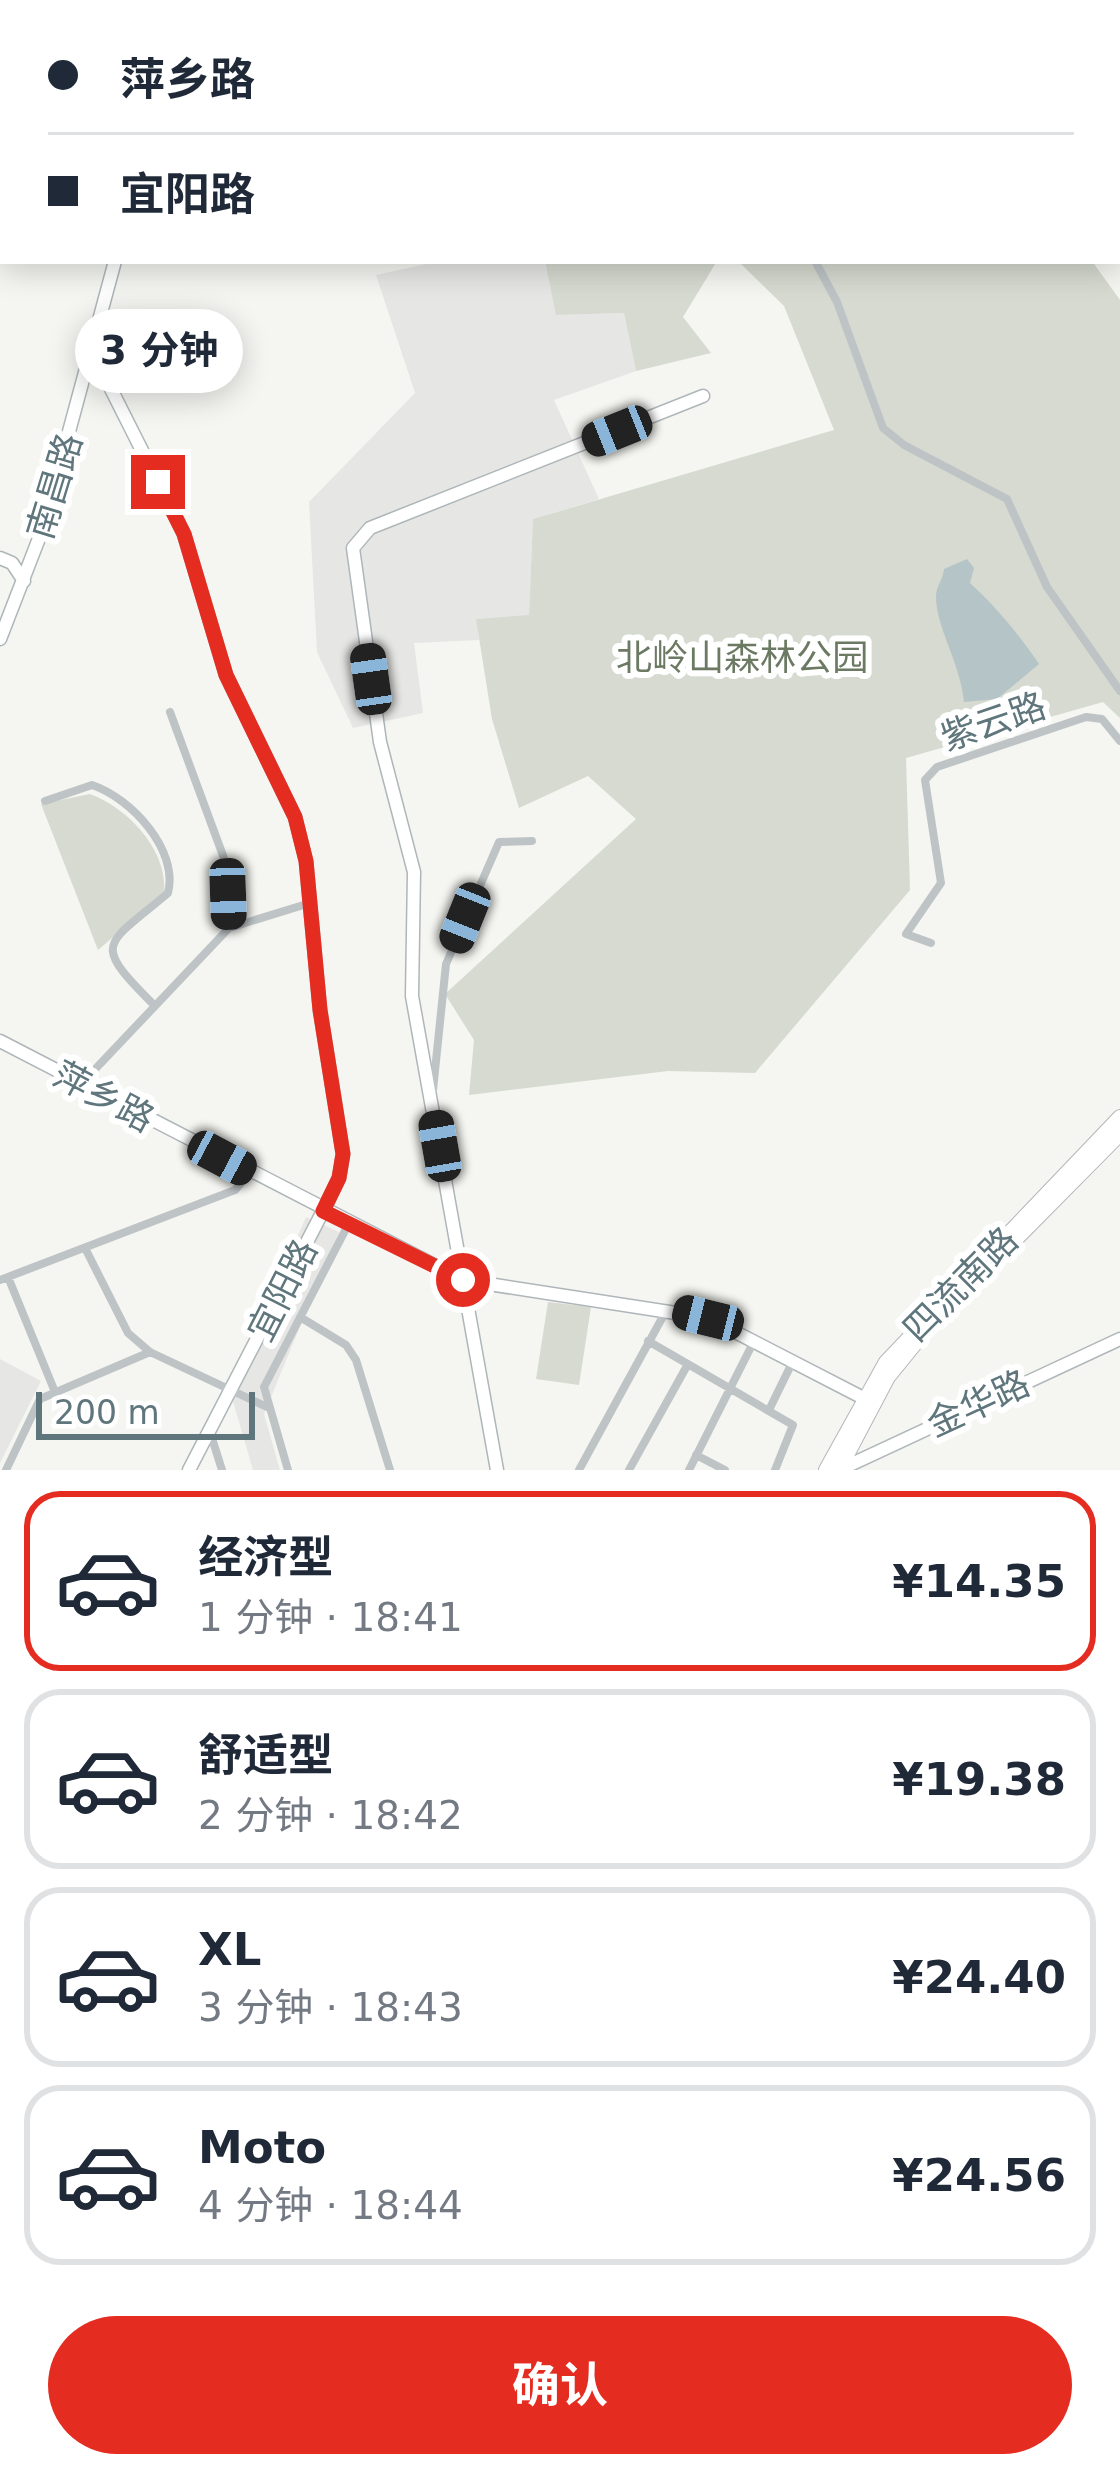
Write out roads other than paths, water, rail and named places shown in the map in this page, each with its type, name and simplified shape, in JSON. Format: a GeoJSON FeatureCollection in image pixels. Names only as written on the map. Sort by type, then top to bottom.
{"type":"FeatureCollection","features":[{"type":"Feature","properties":{"kind":"main road","name":"四流南路"},"geometry":{"type":"LineString","coordinates":[[826,1470],[916,1326],[1120,1117]]}},
{"type":"Feature","properties":{"kind":"main road","name":"四流南路"},"geometry":{"type":"LineString","coordinates":[[1064,1179],[1118,1137]]}},
{"type":"Feature","properties":{"kind":"main road","name":"四流南路"},"geometry":{"type":"LineString","coordinates":[[838,1470],[869,1401]]}},
{"type":"Feature","properties":{"kind":"street","name":"南昌路"},"geometry":{"type":"LineString","coordinates":[[0,638],[63,465],[114,264]]}},
{"type":"Feature","properties":{"kind":"street"},"geometry":{"type":"LineString","coordinates":[[817,264],[837,302],[883,428],[904,445],[1007,499],[1047,587],[1120,691]]}},
{"type":"Feature","properties":{"kind":"street","name":"宜阳路"},"geometry":{"type":"LineString","coordinates":[[88,361],[105,377],[184,534],[226,675],[295,817],[343,1154],[339,1178],[323,1211],[189,1470]]}},
{"type":"Feature","properties":{"kind":"street"},"geometry":{"type":"LineString","coordinates":[[497,1470],[412,996],[414,872],[380,742],[353,548],[370,528],[703,396]]}},
{"type":"Feature","properties":{"kind":"street"},"geometry":{"type":"LineString","coordinates":[[0,558],[12,563],[24,581]]}},
{"type":"Feature","properties":{"kind":"street"},"geometry":{"type":"LineString","coordinates":[[170,712],[225,861],[229,928]]}},
{"type":"Feature","properties":{"kind":"street","name":"紫云路"},"geometry":{"type":"LineString","coordinates":[[931,943],[906,934],[940,883],[925,780],[937,767],[1086,717],[1102,719],[1120,741]]}},
{"type":"Feature","properties":{"kind":"street"},"geometry":{"type":"LineString","coordinates":[[45,801],[78,787],[105,790],[130,806],[170,868],[168,893],[115,938],[109,951],[111,962],[154,1005]]}},
{"type":"Feature","properties":{"kind":"street"},"geometry":{"type":"LineString","coordinates":[[432,1102],[436,1016],[446,964],[499,842],[532,841]]}},
{"type":"Feature","properties":{"kind":"street"},"geometry":{"type":"LineString","coordinates":[[81,1084],[229,928],[310,903]]}},
{"type":"Feature","properties":{"kind":"street","name":"萍乡路"},"geometry":{"type":"LineString","coordinates":[[0,1041],[463,1280],[668,1307],[755,1338],[869,1401]]}},
{"type":"Feature","properties":{"kind":"street"},"geometry":{"type":"LineString","coordinates":[[56,1393],[4,1279],[235,1190],[250,1173]]}},
{"type":"Feature","properties":{"kind":"street"},"geometry":{"type":"LineString","coordinates":[[288,1470],[264,1387],[349,1223]]}},
{"type":"Feature","properties":{"kind":"street"},"geometry":{"type":"LineString","coordinates":[[85,1248],[128,1334],[150,1352],[270,1408]]}},
{"type":"Feature","properties":{"kind":"street"},"geometry":{"type":"LineString","coordinates":[[579,1470],[668,1307]]}},
{"type":"Feature","properties":{"kind":"street"},"geometry":{"type":"LineString","coordinates":[[300,1317],[346,1345],[356,1360],[389,1470]]}},
{"type":"Feature","properties":{"kind":"street"},"geometry":{"type":"LineString","coordinates":[[689,1470],[755,1338]]}},
{"type":"Feature","properties":{"kind":"street","name":"金华路"},"geometry":{"type":"LineString","coordinates":[[838,1470],[1120,1339]]}},
{"type":"Feature","properties":{"kind":"street"},"geometry":{"type":"LineString","coordinates":[[648,1341],[793,1425],[775,1470]]}},
{"type":"Feature","properties":{"kind":"street"},"geometry":{"type":"LineString","coordinates":[[6,1470],[40,1400],[150,1352]]}},
{"type":"Feature","properties":{"kind":"street"},"geometry":{"type":"LineString","coordinates":[[769,1410],[794,1359]]}},
{"type":"Feature","properties":{"kind":"street"},"geometry":{"type":"LineString","coordinates":[[629,1470],[688,1364]]}},
{"type":"Feature","properties":{"kind":"street"},"geometry":{"type":"LineString","coordinates":[[210,1430],[222,1470]]}},
{"type":"Feature","properties":{"kind":"street"},"geometry":{"type":"LineString","coordinates":[[696,1455],[724,1470]]}},
{"type":"Feature","properties":{"kind":"park label","name":"北岭山森林公园"},"geometry":{"type":"Point","coordinates":[742,657]}}]}
